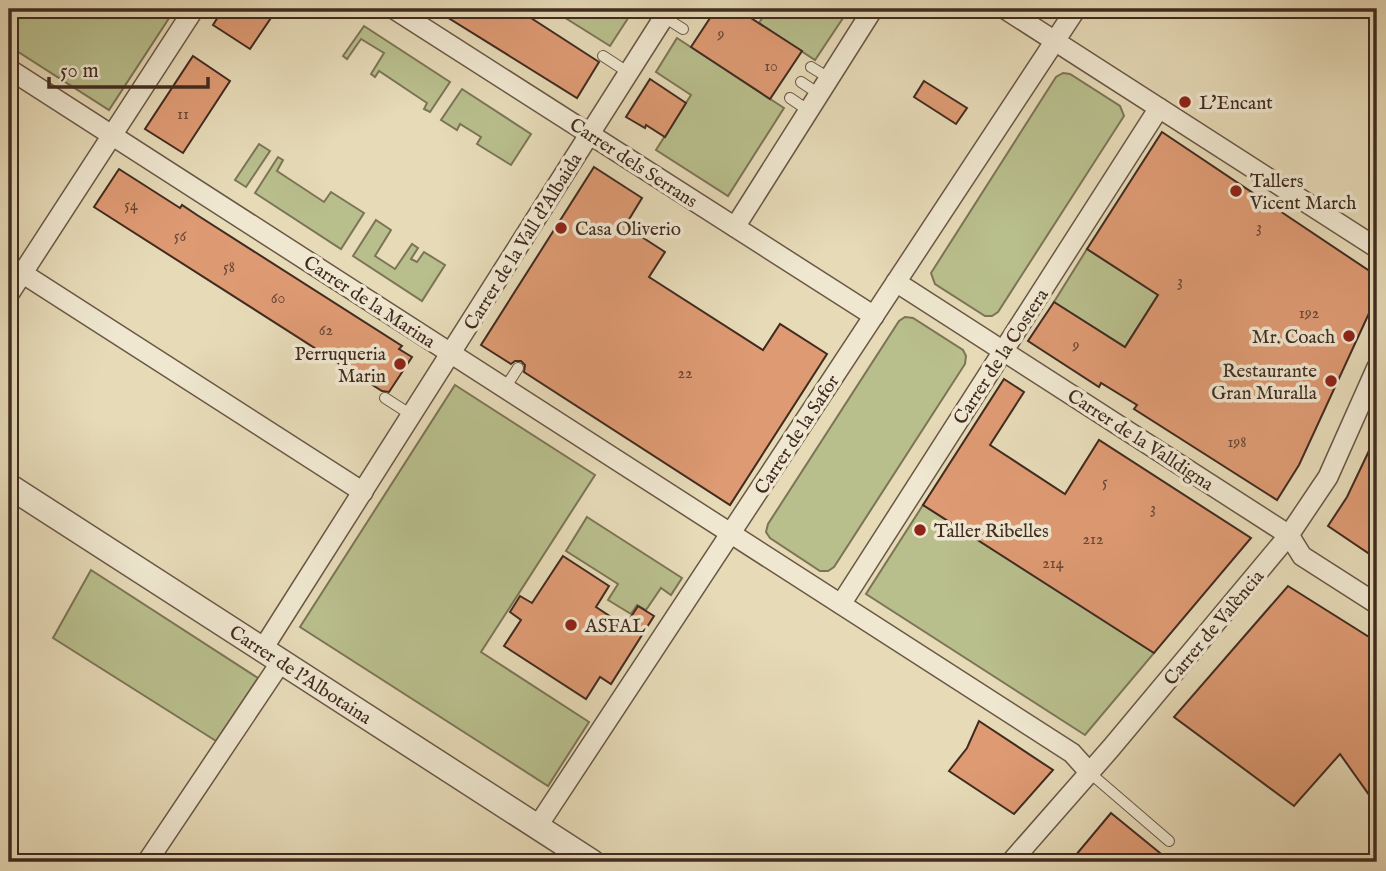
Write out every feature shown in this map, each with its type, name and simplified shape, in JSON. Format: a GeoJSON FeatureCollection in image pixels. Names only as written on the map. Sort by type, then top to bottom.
{"type":"FeatureCollection","features":[{"type":"Feature","properties":{"kind":"street"},"geometry":{"type":"LineString","coordinates":[[9,294],[194,9]]}},
{"type":"Feature","properties":{"kind":"street","name":"Carrer dels Serrans"},"geometry":{"type":"LineString","coordinates":[[394,9],[874,316]]}},
{"type":"Feature","properties":{"kind":"street"},"geometry":{"type":"LineString","coordinates":[[735,227],[873,9]]}},
{"type":"Feature","properties":{"kind":"street"},"geometry":{"type":"LineString","coordinates":[[1005,9],[1377,248]]}},
{"type":"Feature","properties":{"kind":"street","name":"Carrer de la Safor"},"geometry":{"type":"LineString","coordinates":[[537,827],[1076,9]]}},
{"type":"Feature","properties":{"kind":"street","name":"Carrer de la Vall d'Albaida"},"geometry":{"type":"LineString","coordinates":[[147,862],[272,656],[362,492],[414,417],[667,13]]}},
{"type":"Feature","properties":{"kind":"street","name":"Carrer de la Marina"},"geometry":{"type":"LineString","coordinates":[[9,69],[1072,753],[1090,772]]}},
{"type":"Feature","properties":{"kind":"street","name":"Carrer de la Costera"},"geometry":{"type":"LineString","coordinates":[[841,604],[1159,108]]}},
{"type":"Feature","properties":{"kind":"street"},"geometry":{"type":"LineString","coordinates":[[22,273],[362,492]]}},
{"type":"Feature","properties":{"kind":"street","name":"Carrer de la Valldigna"},"geometry":{"type":"LineString","coordinates":[[896,282],[1289,535],[1302,556],[1377,604]]}},
{"type":"Feature","properties":{"kind":"street","name":"Carrer de València"},"geometry":{"type":"LineString","coordinates":[[1012,862],[1289,535],[1328,477],[1377,367]]}},
{"type":"Feature","properties":{"kind":"street","name":"Carrer de l'Albotaina"},"geometry":{"type":"LineString","coordinates":[[9,486],[593,862]]}},
{"type":"Feature","properties":{"kind":"lane"},"geometry":{"type":"LineString","coordinates":[[667,13],[683,29]]}},
{"type":"Feature","properties":{"kind":"lane"},"geometry":{"type":"LineString","coordinates":[[603,56],[629,73]]}},
{"type":"Feature","properties":{"kind":"lane"},"geometry":{"type":"LineString","coordinates":[[811,67],[819,94]]}},
{"type":"Feature","properties":{"kind":"lane"},"geometry":{"type":"LineString","coordinates":[[801,82],[819,94]]}},
{"type":"Feature","properties":{"kind":"lane"},"geometry":{"type":"LineString","coordinates":[[790,98],[819,94]]}},
{"type":"Feature","properties":{"kind":"lane"},"geometry":{"type":"LineString","coordinates":[[505,388],[518,368]]}},
{"type":"Feature","properties":{"kind":"lane"},"geometry":{"type":"LineString","coordinates":[[385,398],[414,417]]}},
{"type":"Feature","properties":{"kind":"lane"},"geometry":{"type":"LineString","coordinates":[[1090,772],[1169,841]]}},
{"type":"Feature","properties":{"kind":"green space"},"geometry":{"type":"Polygon","coordinates":[[[9,9],[175,9],[109,110],[9,46],[9,9]]]}},
{"type":"Feature","properties":{"kind":"green space"},"geometry":{"type":"Polygon","coordinates":[[[551,9],[634,9],[610,46],[551,9]]]}},
{"type":"Feature","properties":{"kind":"green space"},"geometry":{"type":"Polygon","coordinates":[[[768,9],[849,9],[815,60],[759,23],[768,9]]]}},
{"type":"Feature","properties":{"kind":"green space"},"geometry":{"type":"Polygon","coordinates":[[[364,26],[450,82],[430,112],[424,109],[427,103],[379,71],[375,77],[371,74],[384,53],[361,39],[347,59],[343,56],[364,26]]]}},
{"type":"Feature","properties":{"kind":"green space"},"geometry":{"type":"Polygon","coordinates":[[[677,38],[784,108],[728,196],[656,150],[691,95],[656,72],[677,38]]]}},
{"type":"Feature","properties":{"kind":"green space"},"geometry":{"type":"Polygon","coordinates":[[[1063,73],[1070,74],[1120,106],[1124,116],[998,312],[985,316],[935,284],[931,273],[1056,77],[1063,73]]]}},
{"type":"Feature","properties":{"kind":"green space"},"geometry":{"type":"Polygon","coordinates":[[[462,89],[531,134],[511,165],[477,144],[481,137],[460,124],[457,130],[441,120],[462,89]]]}},
{"type":"Feature","properties":{"kind":"green space"},"geometry":{"type":"Polygon","coordinates":[[[259,144],[270,151],[246,187],[235,180],[259,144]]]}},
{"type":"Feature","properties":{"kind":"green space"},"geometry":{"type":"Polygon","coordinates":[[[278,157],[283,160],[277,171],[324,202],[331,192],[364,213],[341,249],[255,193],[278,157]]]}},
{"type":"Feature","properties":{"kind":"green space"},"geometry":{"type":"Polygon","coordinates":[[[376,220],[391,230],[375,256],[395,269],[412,244],[418,248],[411,259],[417,262],[424,252],[445,265],[422,301],[353,256],[376,220]]]}},
{"type":"Feature","properties":{"kind":"green space"},"geometry":{"type":"Polygon","coordinates":[[[1087,249],[1158,295],[1125,347],[1054,302],[1087,249]]]}},
{"type":"Feature","properties":{"kind":"green space"},"geometry":{"type":"Polygon","coordinates":[[[905,317],[913,318],[963,350],[966,356],[965,364],[834,567],[828,571],[820,571],[770,538],[766,532],[768,524],[899,321],[905,317]]]}},
{"type":"Feature","properties":{"kind":"green space"},"geometry":{"type":"Polygon","coordinates":[[[455,385],[595,475],[481,652],[589,722],[548,786],[300,627],[455,385]]]}},
{"type":"Feature","properties":{"kind":"green space"},"geometry":{"type":"Polygon","coordinates":[[[923,505],[1154,653],[1085,735],[866,594],[923,505]]]}},
{"type":"Feature","properties":{"kind":"green space"},"geometry":{"type":"Polygon","coordinates":[[[587,517],[682,578],[671,595],[661,588],[646,610],[637,605],[631,614],[608,600],[618,584],[566,551],[587,517]]]}},
{"type":"Feature","properties":{"kind":"green space"},"geometry":{"type":"Polygon","coordinates":[[[91,570],[258,678],[216,741],[53,638],[91,570]]]}},
{"type":"Feature","properties":{"kind":"building"},"geometry":{"type":"Polygon","coordinates":[[[223,9],[277,9],[250,49],[213,25],[223,9]]]}},
{"type":"Feature","properties":{"kind":"building"},"geometry":{"type":"Polygon","coordinates":[[[434,9],[517,9],[599,62],[577,98],[434,9]]]}},
{"type":"Feature","properties":{"kind":"building"},"geometry":{"type":"Polygon","coordinates":[[[716,9],[737,9],[802,51],[770,99],[691,47],[716,9]]]}},
{"type":"Feature","properties":{"kind":"building"},"geometry":{"type":"Polygon","coordinates":[[[193,56],[230,81],[183,153],[145,129],[193,56]]]}},
{"type":"Feature","properties":{"kind":"building"},"geometry":{"type":"Polygon","coordinates":[[[650,79],[686,103],[665,137],[626,117],[650,79]]]}},
{"type":"Feature","properties":{"kind":"building"},"geometry":{"type":"Polygon","coordinates":[[[924,81],[967,108],[956,124],[914,97],[924,81]]]}},
{"type":"Feature","properties":{"kind":"building"},"geometry":{"type":"Polygon","coordinates":[[[1162,132],[1377,276],[1377,296],[1299,465],[1277,500],[1134,409],[1137,405],[1101,383],[1099,387],[1028,341],[1054,302],[1125,347],[1158,295],[1087,249],[1162,132]]]}},
{"type":"Feature","properties":{"kind":"building"},"geometry":{"type":"Polygon","coordinates":[[[594,167],[642,198],[625,226],[665,252],[649,277],[763,350],[780,324],[827,354],[730,505],[524,372],[525,365],[521,361],[511,364],[481,345],[594,167]]]}},
{"type":"Feature","properties":{"kind":"building"},"geometry":{"type":"Polygon","coordinates":[[[119,169],[180,208],[182,205],[402,346],[399,349],[412,357],[389,392],[382,391],[94,207],[119,169]]]}},
{"type":"Feature","properties":{"kind":"building"},"geometry":{"type":"Polygon","coordinates":[[[1004,379],[1024,392],[990,445],[1065,494],[1099,440],[1251,538],[1154,653],[923,505],[1004,379]]]}},
{"type":"Feature","properties":{"kind":"building"},"geometry":{"type":"Polygon","coordinates":[[[1377,434],[1377,559],[1328,526],[1347,497],[1377,434]]]}},
{"type":"Feature","properties":{"kind":"building","name":"ASFAL"},"geometry":{"type":"Polygon","coordinates":[[[563,556],[609,586],[596,607],[625,626],[638,606],[654,616],[611,684],[600,677],[586,699],[504,646],[521,620],[510,612],[520,596],[532,603],[563,556]]]}},
{"type":"Feature","properties":{"kind":"building"},"geometry":{"type":"Polygon","coordinates":[[[1288,586],[1377,642],[1377,806],[1340,754],[1294,806],[1174,717],[1288,586]]]}},
{"type":"Feature","properties":{"kind":"building"},"geometry":{"type":"Polygon","coordinates":[[[979,721],[1053,770],[1014,814],[949,771],[967,748],[979,721]]]}},
{"type":"Feature","properties":{"kind":"building"},"geometry":{"type":"Polygon","coordinates":[[[1111,813],[1171,862],[1070,862],[1111,813]]]}},
{"type":"Feature","properties":{"kind":"place","name":"L'Encant"},"geometry":{"type":"Point","coordinates":[1185,102]}},
{"type":"Feature","properties":{"kind":"place","name":"Tallers Vicent March"},"geometry":{"type":"Point","coordinates":[1236,191]}},
{"type":"Feature","properties":{"kind":"place","name":"Casa Oliverio"},"geometry":{"type":"Point","coordinates":[561,228]}},
{"type":"Feature","properties":{"kind":"place","name":"Mr. Coach"},"geometry":{"type":"Point","coordinates":[1349,336]}},
{"type":"Feature","properties":{"kind":"place","name":"Perruqueria Marin"},"geometry":{"type":"Point","coordinates":[400,364]}},
{"type":"Feature","properties":{"kind":"place","name":"Restaurante Gran Muralla"},"geometry":{"type":"Point","coordinates":[1331,381]}},
{"type":"Feature","properties":{"kind":"place","name":"Taller Ribelles"},"geometry":{"type":"Point","coordinates":[920,530]}},
{"type":"Feature","properties":{"kind":"place","name":"ASFAL"},"geometry":{"type":"Point","coordinates":[571,625]}}]}
